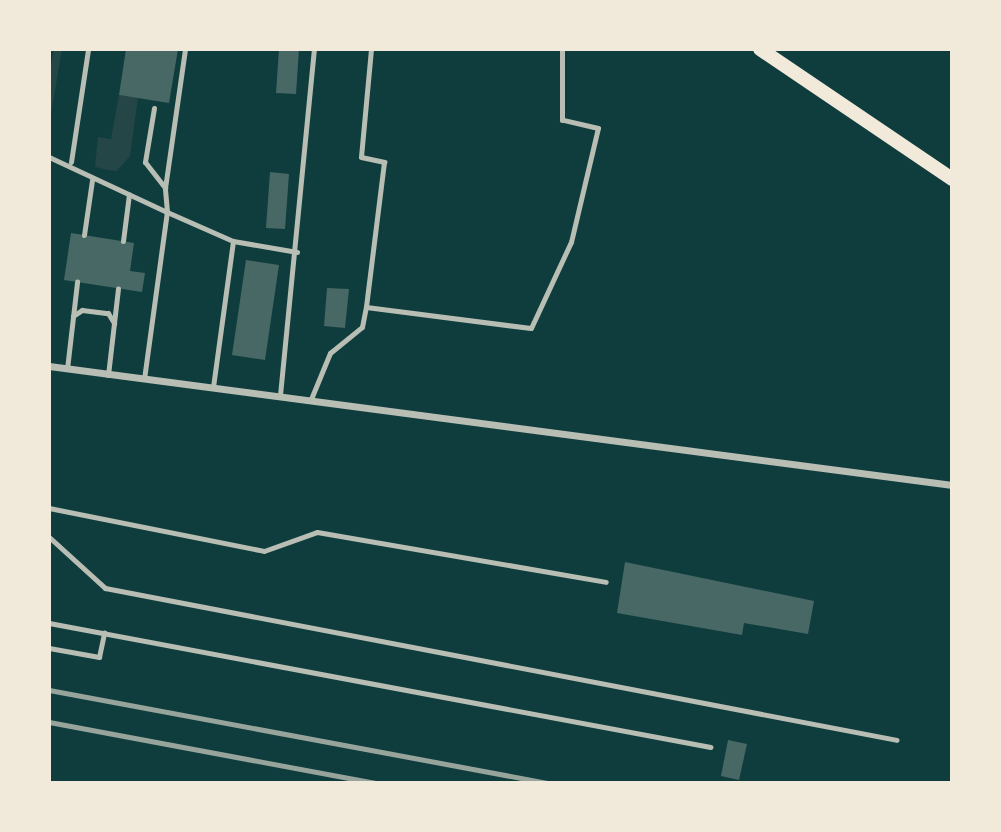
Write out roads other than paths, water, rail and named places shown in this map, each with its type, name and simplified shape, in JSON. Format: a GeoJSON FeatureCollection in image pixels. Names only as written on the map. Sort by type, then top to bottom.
{"type":"FeatureCollection","features":[{"type":"Feature","properties":{"kind":"main road"},"geometry":{"type":"LineString","coordinates":[[760,49],[952,179]]}},
{"type":"Feature","properties":{"kind":"street"},"geometry":{"type":"LineString","coordinates":[[49,366],[952,485]]}},
{"type":"Feature","properties":{"kind":"lane"},"geometry":{"type":"LineString","coordinates":[[71,162],[88,49]]}},
{"type":"Feature","properties":{"kind":"lane"},"geometry":{"type":"LineString","coordinates":[[144,379],[167,212],[165,188],[185,49]]}},
{"type":"Feature","properties":{"kind":"lane"},"geometry":{"type":"LineString","coordinates":[[280,395],[314,49]]}},
{"type":"Feature","properties":{"kind":"lane"},"geometry":{"type":"LineString","coordinates":[[311,399],[330,353],[362,327],[366,307],[384,162],[361,157],[371,49]]}},
{"type":"Feature","properties":{"kind":"lane"},"geometry":{"type":"LineString","coordinates":[[366,307],[531,328],[571,242],[598,128],[562,120],[562,49]]}},
{"type":"Feature","properties":{"kind":"lane"},"geometry":{"type":"LineString","coordinates":[[154,108],[145,162],[165,188]]}},
{"type":"Feature","properties":{"kind":"lane"},"geometry":{"type":"LineString","coordinates":[[49,157],[71,162],[92,180],[233,241],[296,252]]}},
{"type":"Feature","properties":{"kind":"lane"},"geometry":{"type":"LineString","coordinates":[[84,235],[92,180]]}},
{"type":"Feature","properties":{"kind":"lane"},"geometry":{"type":"LineString","coordinates":[[123,242],[129,194]]}},
{"type":"Feature","properties":{"kind":"lane"},"geometry":{"type":"LineString","coordinates":[[213,387],[233,241]]}},
{"type":"Feature","properties":{"kind":"lane"},"geometry":{"type":"LineString","coordinates":[[67,369],[77,282]]}},
{"type":"Feature","properties":{"kind":"lane"},"geometry":{"type":"LineString","coordinates":[[108,375],[118,289]]}},
{"type":"Feature","properties":{"kind":"lane"},"geometry":{"type":"LineString","coordinates":[[73,316],[82,310],[108,313],[114,323]]}},
{"type":"Feature","properties":{"kind":"lane"},"geometry":{"type":"LineString","coordinates":[[49,508],[264,551],[317,532],[606,582]]}},
{"type":"Feature","properties":{"kind":"lane"},"geometry":{"type":"LineString","coordinates":[[49,537],[105,588],[897,740]]}},
{"type":"Feature","properties":{"kind":"lane"},"geometry":{"type":"LineString","coordinates":[[49,623],[710,747]]}},
{"type":"Feature","properties":{"kind":"lane"},"geometry":{"type":"LineString","coordinates":[[49,648],[99,657],[104,633]]}},
{"type":"Feature","properties":{"kind":"railway"},"geometry":{"type":"LineString","coordinates":[[49,690],[548,783]]}},
{"type":"Feature","properties":{"kind":"railway"},"geometry":{"type":"LineString","coordinates":[[49,722],[375,783]]}}]}
